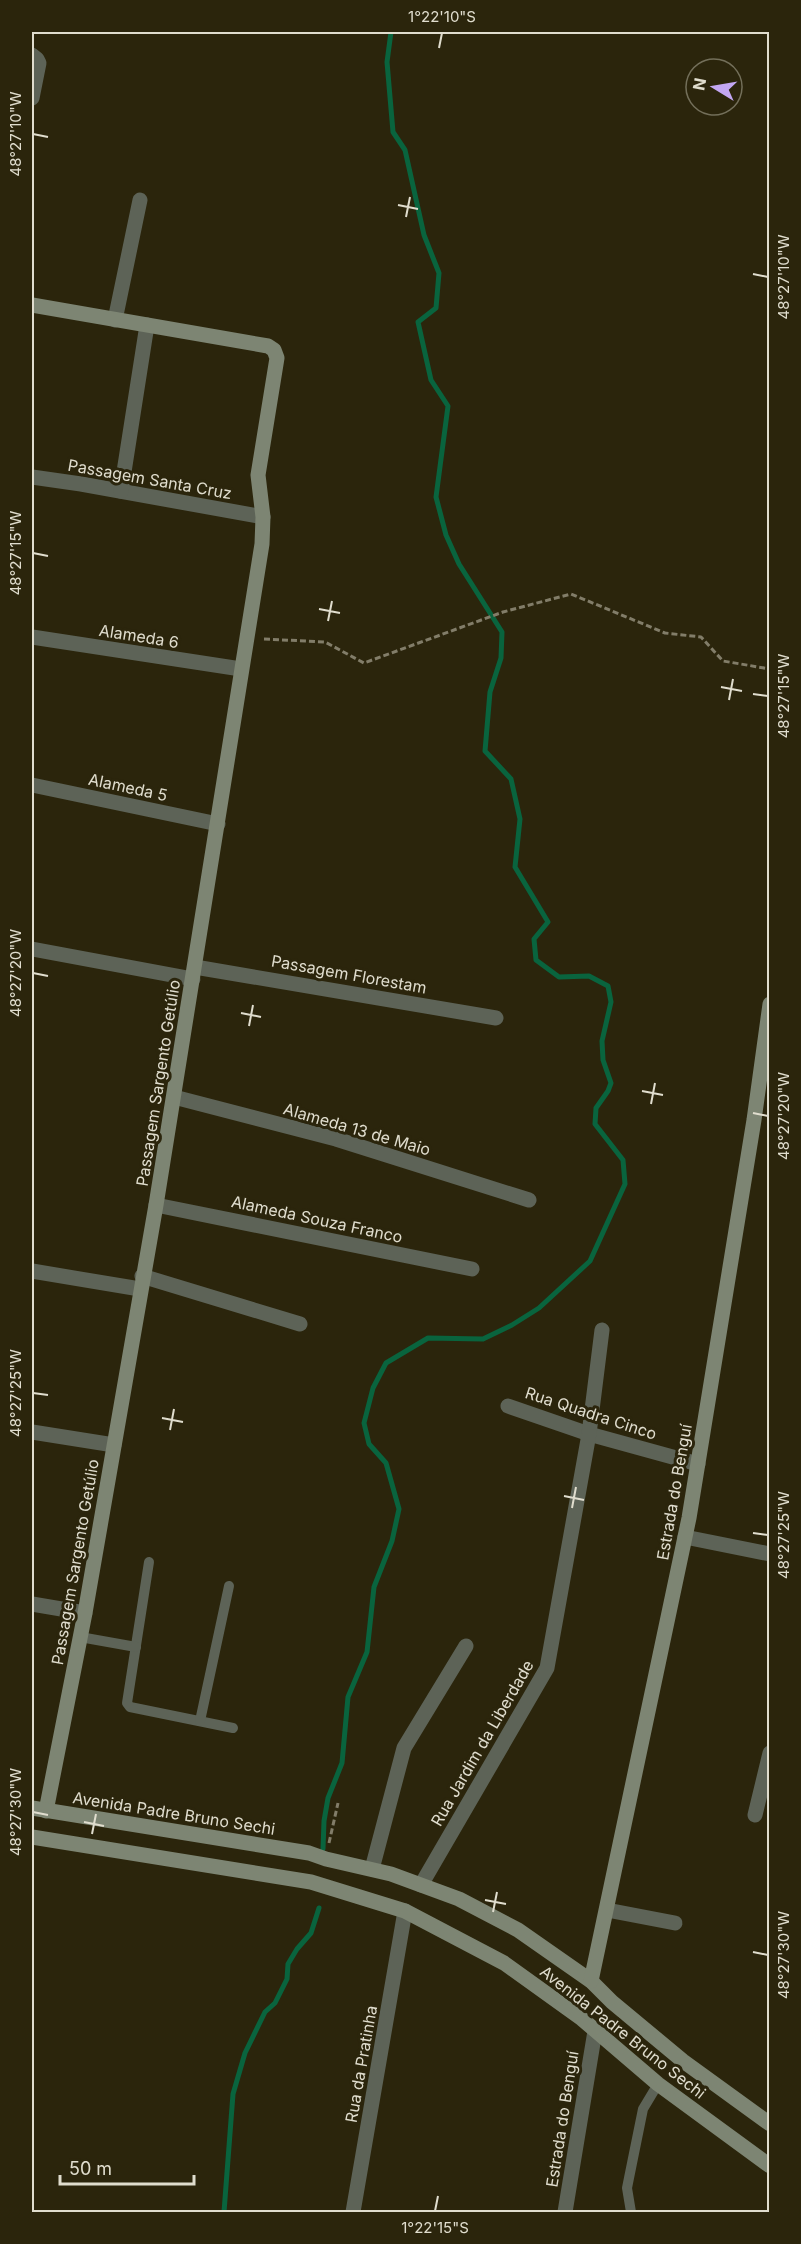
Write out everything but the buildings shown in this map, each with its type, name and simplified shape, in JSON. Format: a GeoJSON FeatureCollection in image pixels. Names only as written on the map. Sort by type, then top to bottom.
{"type":"FeatureCollection","features":[{"type":"Feature","properties":{"kind":"street"},"geometry":{"type":"LineString","coordinates":[[32,55],[39,63],[32,98]]}},
{"type":"Feature","properties":{"kind":"street"},"geometry":{"type":"LineString","coordinates":[[115,320],[140,200]]}},
{"type":"Feature","properties":{"kind":"street"},"geometry":{"type":"LineString","coordinates":[[32,305],[147,325],[121,492]]}},
{"type":"Feature","properties":{"kind":"street","name":"Passagem Sargento Getúlio"},"geometry":{"type":"LineString","coordinates":[[39,1809],[86,1613],[174,1097],[261,544],[263,517],[258,475],[277,358],[274,350],[267,346],[147,325]]}},
{"type":"Feature","properties":{"kind":"street","name":"Passagem Santa Cruz"},"geometry":{"type":"LineString","coordinates":[[32,477],[263,517]]}},
{"type":"Feature","properties":{"kind":"street","name":"Alameda 6"},"geometry":{"type":"LineString","coordinates":[[32,637],[241,669]]}},
{"type":"Feature","properties":{"kind":"street","name":"Alameda 5"},"geometry":{"type":"LineString","coordinates":[[32,785],[218,824]]}},
{"type":"Feature","properties":{"kind":"street","name":"Passagem Florestam"},"geometry":{"type":"LineString","coordinates":[[32,949],[496,1018]]}},
{"type":"Feature","properties":{"kind":"street","name":"Estrada do Benguí"},"geometry":{"type":"LineString","coordinates":[[591,1981],[685,1537],[767,1037],[770,1005]]}},
{"type":"Feature","properties":{"kind":"street","name":"Alameda 13 de Maio"},"geometry":{"type":"LineString","coordinates":[[174,1097],[336,1139],[529,1200]]}},
{"type":"Feature","properties":{"kind":"street","name":"Alameda Souza Franco"},"geometry":{"type":"LineString","coordinates":[[156,1205],[472,1269]]}},
{"type":"Feature","properties":{"kind":"street"},"geometry":{"type":"LineString","coordinates":[[32,1271],[141,1283],[300,1324]]}},
{"type":"Feature","properties":{"kind":"street","name":"Rua Jardim da Liberdade"},"geometry":{"type":"LineString","coordinates":[[421,1885],[547,1668],[589,1434],[602,1330]]}},
{"type":"Feature","properties":{"kind":"street","name":"Rua Quadra Cinco"},"geometry":{"type":"LineString","coordinates":[[508,1406],[589,1434],[698,1464]]}},
{"type":"Feature","properties":{"kind":"street"},"geometry":{"type":"LineString","coordinates":[[32,1432],[114,1445]]}},
{"type":"Feature","properties":{"kind":"street"},"geometry":{"type":"LineString","coordinates":[[685,1537],[770,1554]]}},
{"type":"Feature","properties":{"kind":"street"},"geometry":{"type":"LineString","coordinates":[[32,1604],[86,1613]]}},
{"type":"Feature","properties":{"kind":"street"},"geometry":{"type":"LineString","coordinates":[[372,1869],[404,1748],[466,1646]]}},
{"type":"Feature","properties":{"kind":"street"},"geometry":{"type":"LineString","coordinates":[[755,1815],[770,1753]]}},
{"type":"Feature","properties":{"kind":"street","name":"Avenida Padre Bruno Sechi"},"geometry":{"type":"LineString","coordinates":[[39,1809],[309,1853],[372,1869],[459,1899],[518,1930],[591,1981],[612,2002],[683,2061],[770,2124]]}},
{"type":"Feature","properties":{"kind":"street","name":"Avenida Padre Bruno Sechi"},"geometry":{"type":"LineString","coordinates":[[32,1837],[311,1882],[404,1916],[504,1963],[582,2019],[658,2084],[770,2166]]}},
{"type":"Feature","properties":{"kind":"street"},"geometry":{"type":"LineString","coordinates":[[607,1910],[675,1923]]}},
{"type":"Feature","properties":{"kind":"street","name":"Rua da Pratinha"},"geometry":{"type":"LineString","coordinates":[[353,2212],[404,1916]]}},
{"type":"Feature","properties":{"kind":"street","name":"Estrada do Benguí"},"geometry":{"type":"LineString","coordinates":[[565,2212],[595,2031]]}},
{"type":"Feature","properties":{"kind":"lane"},"geometry":{"type":"LineString","coordinates":[[149,1562],[127,1703],[130,1707],[233,1728]]}},
{"type":"Feature","properties":{"kind":"lane"},"geometry":{"type":"LineString","coordinates":[[200,1720],[229,1586]]}},
{"type":"Feature","properties":{"kind":"lane"},"geometry":{"type":"LineString","coordinates":[[81,1637],[136,1647]]}},
{"type":"Feature","properties":{"kind":"lane"},"geometry":{"type":"LineString","coordinates":[[631,2212],[627,2188],[643,2109],[658,2084]]}},
{"type":"Feature","properties":{"kind":"path"},"geometry":{"type":"LineString","coordinates":[[246,638],[325,642],[364,663],[503,612],[571,594],[664,633],[701,638],[723,661],[770,669]]}},
{"type":"Feature","properties":{"kind":"path"},"geometry":{"type":"LineString","coordinates":[[326,1859],[338,1803]]}},
{"type":"Feature","properties":{"kind":"waterway"},"geometry":{"type":"LineString","coordinates":[[323,1849],[328,1798],[342,1763],[348,1697],[367,1652],[374,1587],[392,1541],[399,1509],[386,1463],[369,1444],[364,1423],[373,1388],[386,1363],[428,1338],[483,1339],[539,1308],[590,1261],[625,1184],[623,1160],[595,1124],[596,1108],[611,1083],[603,1060],[602,1041],[611,1002],[608,986],[589,976],[559,977],[536,960],[534,939],[548,922],[515,867],[520,819],[511,779],[485,751],[490,692],[501,658],[502,632],[459,564],[446,535],[436,497],[448,406],[431,380],[418,322],[436,308],[439,273],[424,235],[405,150],[393,132],[387,62],[391,32]]}},
{"type":"Feature","properties":{"kind":"waterway"},"geometry":{"type":"LineString","coordinates":[[224,2212],[233,2094],[245,2053],[265,2012],[275,2003],[287,1979],[288,1964],[311,1933],[319,1908]]}}]}
